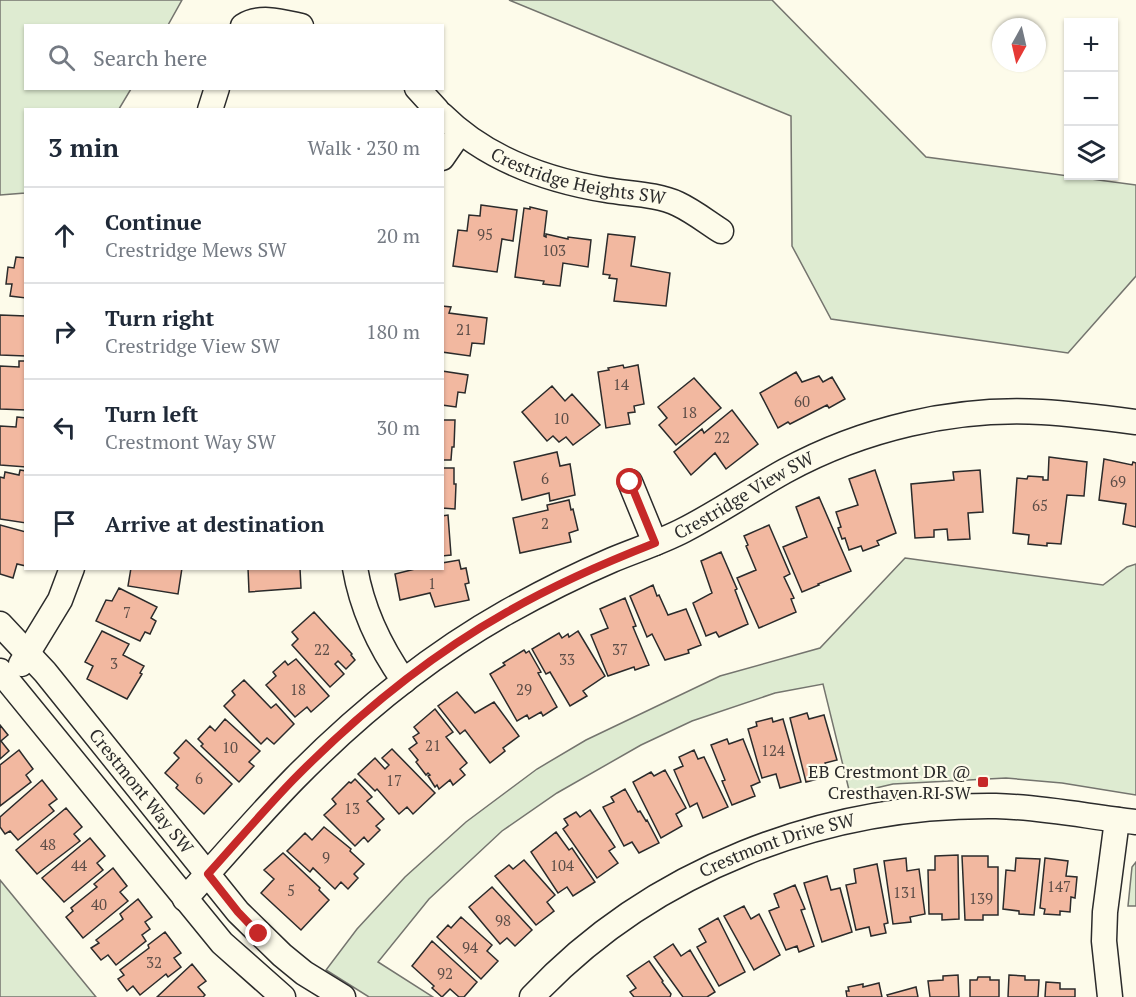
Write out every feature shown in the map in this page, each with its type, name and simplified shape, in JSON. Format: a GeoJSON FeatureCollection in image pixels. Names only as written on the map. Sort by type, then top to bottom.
{"type":"FeatureCollection","features":[{"type":"Feature","properties":{"kind":"street"},"geometry":{"type":"LineString","coordinates":[[248,24],[256,21],[275,20],[292,24]]}},
{"type":"Feature","properties":{"kind":"street"},"geometry":{"type":"LineString","coordinates":[[211,108],[216,90]]}},
{"type":"Feature","properties":{"kind":"street"},"geometry":{"type":"LineString","coordinates":[[419,90],[435,108]]}},
{"type":"Feature","properties":{"kind":"street","name":"Crestridge Heights SW"},"geometry":{"type":"LineString","coordinates":[[444,117],[460,132],[541,176],[677,203],[721,231]]}},
{"type":"Feature","properties":{"kind":"street"},"geometry":{"type":"LineString","coordinates":[[444,155],[460,132]]}},
{"type":"Feature","properties":{"kind":"street","name":"Crestridge View SW"},"geometry":{"type":"LineString","coordinates":[[185,898],[293,780],[404,681],[506,612],[576,576],[655,543],[717,513],[786,471],[839,446],[894,428],[944,417],[1002,412],[1040,412],[1136,422]]}},
{"type":"Feature","properties":{"kind":"street"},"geometry":{"type":"LineString","coordinates":[[630,482],[655,543]]}},
{"type":"Feature","properties":{"kind":"street"},"geometry":{"type":"LineString","coordinates":[[5,676],[29,653],[60,600],[71,570]]}},
{"type":"Feature","properties":{"kind":"street"},"geometry":{"type":"LineString","coordinates":[[355,570],[358,585],[375,633],[389,660],[404,681]]}},
{"type":"Feature","properties":{"kind":"street","name":"Crestmont Way SW"},"geometry":{"type":"LineString","coordinates":[[0,624],[29,653],[238,912],[304,973],[343,997]]}},
{"type":"Feature","properties":{"kind":"street","name":"Crestmont Way SW"},"geometry":{"type":"LineString","coordinates":[[5,676],[222,943],[283,997]]}},
{"type":"Feature","properties":{"kind":"street","name":"Crestmont Drive SW"},"geometry":{"type":"LineString","coordinates":[[532,997],[584,949],[648,902],[714,866],[761,845],[811,829],[897,811],[945,807],[1030,808],[1126,821]]}},
{"type":"Feature","properties":{"kind":"street"},"geometry":{"type":"LineString","coordinates":[[1110,997],[1104,940],[1105,912],[1126,821]]}},
{"type":"Feature","properties":{"kind":"green space"},"geometry":{"type":"Polygon","coordinates":[[[0,0],[182,0],[169,24],[24,24],[24,90],[130,90],[120,108],[24,108],[24,193],[0,195],[0,0]]]}},
{"type":"Feature","properties":{"kind":"green space"},"geometry":{"type":"Polygon","coordinates":[[[509,0],[772,0],[926,157],[1064,175],[1064,180],[1098,180],[1136,185],[1136,276],[1068,353],[831,319],[792,246],[791,116],[509,0]]]}},
{"type":"Feature","properties":{"kind":"green space"},"geometry":{"type":"Polygon","coordinates":[[[905,558],[1103,585],[1127,567],[1136,564],[1136,795],[1062,783],[1006,778],[893,784],[850,794],[823,684],[775,693],[692,721],[641,745],[557,793],[502,831],[429,899],[378,962],[433,997],[369,997],[326,970],[357,929],[405,877],[466,822],[537,769],[586,740],[720,676],[820,648],[905,558]]]}},
{"type":"Feature","properties":{"kind":"green space"},"geometry":{"type":"Polygon","coordinates":[[[1136,862],[1136,906],[1128,906],[1132,867],[1136,862]]]}},
{"type":"Feature","properties":{"kind":"green space"},"geometry":{"type":"Polygon","coordinates":[[[0,880],[96,997],[0,997],[0,880]]]}},
{"type":"Feature","properties":{"kind":"building"},"geometry":{"type":"Polygon","coordinates":[[[481,205],[517,210],[513,241],[502,239],[497,272],[453,266],[458,230],[467,231],[469,215],[480,216],[481,205]]]}},
{"type":"Feature","properties":{"kind":"building"},"geometry":{"type":"Polygon","coordinates":[[[530,207],[547,211],[544,236],[546,237],[546,234],[568,239],[568,237],[591,240],[588,267],[563,263],[560,286],[515,277],[524,208],[530,209],[530,207]]]}},
{"type":"Feature","properties":{"kind":"building"},"geometry":{"type":"Polygon","coordinates":[[[608,234],[635,237],[631,266],[670,273],[666,306],[614,301],[617,279],[603,274],[608,234]]]}},
{"type":"Feature","properties":{"kind":"building"},"geometry":{"type":"Polygon","coordinates":[[[16,257],[24,258],[24,298],[10,296],[12,284],[6,284],[8,267],[14,268],[16,257]]]}},
{"type":"Feature","properties":{"kind":"building"},"geometry":{"type":"Polygon","coordinates":[[[444,306],[451,307],[449,313],[487,318],[484,344],[472,343],[470,356],[444,352],[444,306]]]}},
{"type":"Feature","properties":{"kind":"building"},"geometry":{"type":"Polygon","coordinates":[[[0,315],[24,316],[24,356],[0,355],[0,315]]]}},
{"type":"Feature","properties":{"kind":"building"},"geometry":{"type":"Polygon","coordinates":[[[19,361],[24,361],[24,410],[0,409],[0,366],[19,367],[19,361]]]}},
{"type":"Feature","properties":{"kind":"building"},"geometry":{"type":"Polygon","coordinates":[[[623,365],[624,368],[638,365],[644,404],[634,406],[635,412],[628,413],[630,424],[606,428],[598,372],[623,365]]]}},
{"type":"Feature","properties":{"kind":"building"},"geometry":{"type":"Polygon","coordinates":[[[444,371],[468,375],[465,393],[458,392],[456,407],[444,405],[444,371]]]}},
{"type":"Feature","properties":{"kind":"building"},"geometry":{"type":"Polygon","coordinates":[[[796,372],[802,382],[819,376],[823,382],[832,377],[845,399],[829,408],[827,405],[778,428],[760,393],[796,372]]]}},
{"type":"Feature","properties":{"kind":"building"},"geometry":{"type":"Polygon","coordinates":[[[694,378],[721,408],[676,445],[659,425],[667,418],[658,407],[694,378]]]}},
{"type":"Feature","properties":{"kind":"building"},"geometry":{"type":"Polygon","coordinates":[[[552,386],[565,401],[572,394],[600,425],[573,445],[566,437],[559,442],[553,436],[547,441],[522,412],[552,386]]]}},
{"type":"Feature","properties":{"kind":"building"},"geometry":{"type":"Polygon","coordinates":[[[732,410],[758,444],[726,469],[715,453],[691,475],[674,452],[702,429],[704,433],[732,410]]]}},
{"type":"Feature","properties":{"kind":"building"},"geometry":{"type":"Polygon","coordinates":[[[17,417],[24,418],[24,467],[0,465],[0,426],[16,427],[17,417]]]}},
{"type":"Feature","properties":{"kind":"building"},"geometry":{"type":"Polygon","coordinates":[[[444,420],[455,420],[451,460],[444,460],[444,420]]]}},
{"type":"Feature","properties":{"kind":"building"},"geometry":{"type":"Polygon","coordinates":[[[557,452],[560,466],[570,464],[575,495],[550,501],[549,493],[522,500],[514,462],[557,452]]]}},
{"type":"Feature","properties":{"kind":"building"},"geometry":{"type":"Polygon","coordinates":[[[1049,457],[1087,462],[1084,496],[1067,495],[1061,544],[1047,543],[1047,546],[1028,544],[1029,535],[1013,533],[1017,478],[1027,479],[1028,476],[1043,477],[1043,480],[1048,480],[1049,457]]]}},
{"type":"Feature","properties":{"kind":"building"},"geometry":{"type":"Polygon","coordinates":[[[1104,459],[1132,465],[1133,462],[1136,463],[1136,527],[1123,524],[1126,504],[1099,500],[1104,459]]]}},
{"type":"Feature","properties":{"kind":"building"},"geometry":{"type":"Polygon","coordinates":[[[444,468],[454,468],[455,509],[444,508],[444,468]]]}},
{"type":"Feature","properties":{"kind":"building"},"geometry":{"type":"Polygon","coordinates":[[[20,470],[24,471],[24,523],[0,519],[0,477],[4,478],[5,472],[19,475],[20,470]]]}},
{"type":"Feature","properties":{"kind":"building"},"geometry":{"type":"Polygon","coordinates":[[[875,470],[896,533],[877,541],[879,545],[863,551],[861,546],[849,550],[838,528],[841,527],[836,512],[858,505],[849,479],[875,470]]]}},
{"type":"Feature","properties":{"kind":"building"},"geometry":{"type":"Polygon","coordinates":[[[980,470],[983,512],[968,513],[970,539],[948,540],[947,529],[934,530],[934,537],[915,538],[911,484],[954,480],[953,472],[980,470]]]}},
{"type":"Feature","properties":{"kind":"building"},"geometry":{"type":"Polygon","coordinates":[[[819,497],[851,571],[802,592],[783,547],[807,537],[796,507],[819,497]]]}},
{"type":"Feature","properties":{"kind":"building"},"geometry":{"type":"Polygon","coordinates":[[[569,500],[578,530],[569,533],[571,542],[520,553],[513,518],[548,510],[547,505],[569,500]]]}},
{"type":"Feature","properties":{"kind":"building"},"geometry":{"type":"Polygon","coordinates":[[[448,515],[451,555],[444,556],[444,516],[448,515]]]}},
{"type":"Feature","properties":{"kind":"building"},"geometry":{"type":"Polygon","coordinates":[[[0,525],[24,531],[24,566],[17,564],[13,578],[0,574],[0,525]]]}},
{"type":"Feature","properties":{"kind":"building"},"geometry":{"type":"Polygon","coordinates":[[[769,525],[790,574],[784,577],[794,598],[791,599],[796,612],[759,628],[737,578],[756,570],[744,536],[769,525]]]}},
{"type":"Feature","properties":{"kind":"building"},"geometry":{"type":"Polygon","coordinates":[[[721,552],[737,589],[735,590],[748,624],[719,637],[716,632],[706,636],[693,603],[712,593],[701,561],[721,552]]]}},
{"type":"Feature","properties":{"kind":"building"},"geometry":{"type":"Polygon","coordinates":[[[459,560],[461,569],[466,568],[469,583],[465,584],[469,600],[435,607],[430,593],[400,600],[395,574],[411,570],[444,570],[444,563],[459,560]]]}},
{"type":"Feature","properties":{"kind":"building"},"geometry":{"type":"Polygon","coordinates":[[[131,570],[182,570],[178,594],[128,586],[131,570]]]}},
{"type":"Feature","properties":{"kind":"building"},"geometry":{"type":"Polygon","coordinates":[[[248,570],[300,570],[301,588],[249,592],[248,570]]]}},
{"type":"Feature","properties":{"kind":"building"},"geometry":{"type":"Polygon","coordinates":[[[653,585],[668,615],[686,609],[701,645],[688,650],[689,653],[665,660],[652,634],[647,637],[630,596],[653,585]]]}},
{"type":"Feature","properties":{"kind":"building"},"geometry":{"type":"Polygon","coordinates":[[[119,588],[157,607],[151,618],[156,621],[150,634],[145,632],[140,641],[96,621],[106,600],[112,601],[119,588]]]}},
{"type":"Feature","properties":{"kind":"building"},"geometry":{"type":"Polygon","coordinates":[[[625,598],[636,626],[633,627],[649,665],[635,670],[634,667],[608,676],[591,635],[608,628],[600,609],[625,598]]]}},
{"type":"Feature","properties":{"kind":"building"},"geometry":{"type":"Polygon","coordinates":[[[314,612],[355,660],[346,669],[338,661],[335,664],[344,674],[330,687],[292,645],[298,639],[292,632],[314,612]]]}},
{"type":"Feature","properties":{"kind":"building"},"geometry":{"type":"Polygon","coordinates":[[[102,631],[129,644],[123,655],[144,666],[140,673],[142,674],[127,699],[87,679],[93,666],[85,662],[102,631]]]}},
{"type":"Feature","properties":{"kind":"building"},"geometry":{"type":"Polygon","coordinates":[[[578,631],[605,676],[583,691],[587,696],[570,706],[550,672],[546,674],[532,649],[559,633],[562,638],[568,634],[569,637],[578,631]]]}},
{"type":"Feature","properties":{"kind":"building"},"geometry":{"type":"Polygon","coordinates":[[[524,650],[526,653],[529,651],[557,707],[543,716],[541,712],[529,719],[527,715],[517,721],[490,674],[524,650]]]}},
{"type":"Feature","properties":{"kind":"building"},"geometry":{"type":"Polygon","coordinates":[[[296,659],[329,696],[311,712],[307,707],[295,717],[266,685],[276,676],[273,672],[285,661],[288,665],[296,659]]]}},
{"type":"Feature","properties":{"kind":"building"},"geometry":{"type":"Polygon","coordinates":[[[244,680],[271,708],[276,704],[294,724],[274,744],[267,738],[261,744],[224,706],[235,695],[232,691],[244,680]]]}},
{"type":"Feature","properties":{"kind":"building"},"geometry":{"type":"Polygon","coordinates":[[[457,692],[475,713],[494,702],[519,736],[503,748],[505,751],[490,763],[465,730],[460,734],[438,706],[457,692]]]}},
{"type":"Feature","properties":{"kind":"building"},"geometry":{"type":"Polygon","coordinates":[[[435,709],[453,732],[446,737],[467,763],[460,769],[465,775],[453,785],[450,780],[439,789],[437,785],[435,787],[428,776],[430,775],[428,773],[426,775],[416,762],[418,760],[409,749],[417,743],[413,737],[419,733],[414,727],[435,709]]]}},
{"type":"Feature","properties":{"kind":"building"},"geometry":{"type":"Polygon","coordinates":[[[807,713],[809,719],[824,715],[837,760],[825,763],[829,776],[806,782],[790,718],[807,713]]]}},
{"type":"Feature","properties":{"kind":"building"},"geometry":{"type":"Polygon","coordinates":[[[772,718],[773,722],[783,719],[801,782],[780,788],[776,774],[762,778],[748,729],[757,726],[756,722],[772,718]]]}},
{"type":"Feature","properties":{"kind":"building"},"geometry":{"type":"Polygon","coordinates":[[[225,719],[260,751],[249,762],[254,766],[239,782],[201,746],[203,744],[198,739],[210,726],[215,731],[225,719]]]}},
{"type":"Feature","properties":{"kind":"building"},"geometry":{"type":"Polygon","coordinates":[[[0,725],[8,735],[1,741],[9,751],[0,759],[0,725]]]}},
{"type":"Feature","properties":{"kind":"building"},"geometry":{"type":"Polygon","coordinates":[[[727,739],[729,744],[743,739],[760,782],[751,786],[755,796],[732,805],[711,745],[727,739]]]}},
{"type":"Feature","properties":{"kind":"building"},"geometry":{"type":"Polygon","coordinates":[[[186,740],[232,784],[204,814],[176,788],[178,785],[165,773],[179,758],[174,753],[186,740]]]}},
{"type":"Feature","properties":{"kind":"building"},"geometry":{"type":"Polygon","coordinates":[[[392,749],[435,793],[413,814],[407,807],[399,814],[377,789],[375,791],[358,774],[375,758],[385,769],[389,765],[382,758],[392,749]]]}},
{"type":"Feature","properties":{"kind":"building"},"geometry":{"type":"Polygon","coordinates":[[[19,750],[33,769],[26,775],[31,782],[0,806],[0,765],[19,750]]]}},
{"type":"Feature","properties":{"kind":"building"},"geometry":{"type":"Polygon","coordinates":[[[694,750],[698,759],[704,757],[728,807],[703,818],[697,803],[690,807],[674,770],[683,766],[679,757],[694,750]]]}},
{"type":"Feature","properties":{"kind":"building"},"geometry":{"type":"Polygon","coordinates":[[[665,770],[686,808],[676,814],[682,826],[661,838],[633,782],[651,772],[654,776],[665,770]]]}},
{"type":"Feature","properties":{"kind":"building"},"geometry":{"type":"Polygon","coordinates":[[[355,779],[372,797],[367,801],[384,819],[376,826],[380,830],[368,842],[364,837],[355,846],[324,815],[336,804],[332,799],[355,779]]]}},
{"type":"Feature","properties":{"kind":"building"},"geometry":{"type":"Polygon","coordinates":[[[42,780],[57,799],[49,805],[54,811],[18,840],[10,831],[5,834],[0,827],[0,817],[42,780]]]}},
{"type":"Feature","properties":{"kind":"building"},"geometry":{"type":"Polygon","coordinates":[[[625,789],[638,812],[640,811],[647,820],[659,843],[639,853],[632,842],[624,846],[603,807],[614,802],[611,797],[625,789]]]}},
{"type":"Feature","properties":{"kind":"building"},"geometry":{"type":"Polygon","coordinates":[[[66,808],[82,827],[74,834],[80,841],[37,874],[16,850],[66,808]]]}},
{"type":"Feature","properties":{"kind":"building"},"geometry":{"type":"Polygon","coordinates":[[[590,810],[615,847],[609,851],[618,863],[597,878],[563,829],[568,825],[564,819],[576,812],[580,817],[590,810]]]}},
{"type":"Feature","properties":{"kind":"building"},"geometry":{"type":"Polygon","coordinates":[[[324,827],[351,849],[350,851],[364,864],[354,874],[358,878],[348,889],[341,882],[335,889],[313,868],[310,872],[287,851],[305,833],[312,840],[324,827]]]}},
{"type":"Feature","properties":{"kind":"building"},"geometry":{"type":"Polygon","coordinates":[[[556,832],[569,850],[572,848],[595,882],[573,896],[567,887],[558,893],[531,852],[556,832]]]}},
{"type":"Feature","properties":{"kind":"building"},"geometry":{"type":"Polygon","coordinates":[[[90,838],[105,856],[97,863],[103,870],[64,902],[42,878],[90,838]]]}},
{"type":"Feature","properties":{"kind":"building"},"geometry":{"type":"Polygon","coordinates":[[[283,853],[320,888],[319,890],[329,900],[301,930],[261,893],[274,879],[264,870],[283,853]]]}},
{"type":"Feature","properties":{"kind":"building"},"geometry":{"type":"Polygon","coordinates":[[[958,855],[959,919],[942,920],[942,914],[929,914],[928,870],[935,870],[935,856],[958,855]]]}},
{"type":"Feature","properties":{"kind":"building"},"geometry":{"type":"Polygon","coordinates":[[[962,856],[988,856],[988,867],[998,867],[998,915],[983,915],[983,920],[965,920],[962,856]]]}},
{"type":"Feature","properties":{"kind":"building"},"geometry":{"type":"Polygon","coordinates":[[[906,858],[907,871],[919,869],[925,914],[910,917],[911,922],[893,924],[884,861],[906,858]]]}},
{"type":"Feature","properties":{"kind":"building"},"geometry":{"type":"Polygon","coordinates":[[[1016,858],[1040,859],[1034,915],[1019,914],[1019,911],[1003,909],[1006,870],[1015,871],[1016,858]]]}},
{"type":"Feature","properties":{"kind":"building"},"geometry":{"type":"Polygon","coordinates":[[[1045,858],[1068,861],[1066,876],[1077,877],[1075,898],[1071,897],[1070,912],[1060,911],[1060,915],[1044,914],[1045,909],[1040,908],[1045,858]]]}},
{"type":"Feature","properties":{"kind":"building"},"geometry":{"type":"Polygon","coordinates":[[[524,860],[555,895],[547,902],[554,911],[536,925],[495,876],[509,865],[513,869],[524,860]]]}},
{"type":"Feature","properties":{"kind":"building"},"geometry":{"type":"Polygon","coordinates":[[[877,864],[888,923],[884,924],[886,933],[871,936],[869,927],[856,930],[846,885],[856,883],[854,869],[877,864]]]}},
{"type":"Feature","properties":{"kind":"building"},"geometry":{"type":"Polygon","coordinates":[[[113,868],[127,886],[120,892],[128,901],[83,938],[66,917],[73,911],[71,908],[97,887],[94,884],[113,868]]]}},
{"type":"Feature","properties":{"kind":"building"},"geometry":{"type":"Polygon","coordinates":[[[827,876],[831,890],[840,888],[852,932],[822,942],[804,883],[827,876]]]}},
{"type":"Feature","properties":{"kind":"building"},"geometry":{"type":"Polygon","coordinates":[[[795,885],[805,909],[801,910],[814,946],[799,952],[797,946],[786,950],[769,911],[779,907],[774,894],[795,885]]]}},
{"type":"Feature","properties":{"kind":"building"},"geometry":{"type":"Polygon","coordinates":[[[492,887],[532,930],[515,946],[507,938],[500,944],[469,907],[492,887]]]}},
{"type":"Feature","properties":{"kind":"building"},"geometry":{"type":"Polygon","coordinates":[[[138,899],[152,917],[145,922],[150,929],[142,935],[146,941],[116,965],[108,955],[101,960],[91,948],[99,943],[96,940],[123,919],[120,914],[138,899]]]}},
{"type":"Feature","properties":{"kind":"building"},"geometry":{"type":"Polygon","coordinates":[[[744,906],[751,919],[759,914],[780,955],[754,970],[724,916],[744,906]]]}},
{"type":"Feature","properties":{"kind":"building"},"geometry":{"type":"Polygon","coordinates":[[[461,917],[492,945],[487,951],[498,961],[481,979],[437,937],[448,925],[451,928],[461,917]]]}},
{"type":"Feature","properties":{"kind":"building"},"geometry":{"type":"Polygon","coordinates":[[[718,918],[745,972],[719,986],[697,947],[706,942],[699,929],[718,918]]]}},
{"type":"Feature","properties":{"kind":"building"},"geometry":{"type":"Polygon","coordinates":[[[165,932],[181,953],[174,958],[181,967],[168,977],[166,974],[140,995],[133,986],[127,991],[118,979],[124,975],[120,970],[149,948],[148,945],[165,932]]]}},
{"type":"Feature","properties":{"kind":"building"},"geometry":{"type":"Polygon","coordinates":[[[432,941],[477,982],[464,997],[459,997],[450,989],[442,997],[432,988],[434,986],[412,966],[432,941]]]}},
{"type":"Feature","properties":{"kind":"building"},"geometry":{"type":"Polygon","coordinates":[[[673,944],[681,956],[690,950],[715,992],[707,997],[683,997],[654,957],[673,944]]]}},
{"type":"Feature","properties":{"kind":"building"},"geometry":{"type":"Polygon","coordinates":[[[649,961],[671,994],[670,997],[634,997],[630,992],[636,988],[627,976],[649,961]]]}},
{"type":"Feature","properties":{"kind":"building"},"geometry":{"type":"Polygon","coordinates":[[[192,964],[206,981],[198,987],[205,995],[203,997],[157,997],[192,964]]]}},
{"type":"Feature","properties":{"kind":"building"},"geometry":{"type":"Polygon","coordinates":[[[958,975],[959,997],[930,997],[928,981],[943,980],[943,976],[958,975]]]}},
{"type":"Feature","properties":{"kind":"building"},"geometry":{"type":"Polygon","coordinates":[[[1009,975],[1025,976],[1025,980],[1039,980],[1038,997],[1008,997],[1009,975]]]}},
{"type":"Feature","properties":{"kind":"building"},"geometry":{"type":"Polygon","coordinates":[[[978,977],[999,980],[999,997],[970,997],[970,980],[977,980],[978,977]]]}},
{"type":"Feature","properties":{"kind":"building"},"geometry":{"type":"Polygon","coordinates":[[[1046,982],[1060,983],[1060,989],[1075,989],[1075,997],[1045,997],[1046,982]]]}},
{"type":"Feature","properties":{"kind":"building"},"geometry":{"type":"Polygon","coordinates":[[[879,983],[882,997],[847,997],[848,987],[863,984],[863,987],[879,983]]]}},
{"type":"Feature","properties":{"kind":"building"},"geometry":{"type":"Polygon","coordinates":[[[916,987],[918,997],[888,997],[887,995],[916,987]]]}},
{"type":"Feature","properties":{"kind":"place","name":"EB Crestmont DR @ Cresthaven RI SW"},"geometry":{"type":"Point","coordinates":[983,782]}},
{"type":"Feature","properties":{"kind":"route"},"geometry":{"type":"LineString","coordinates":[[259,934],[208,874],[293,780],[404,681],[506,612],[576,576],[655,543],[630,482]]}}]}
